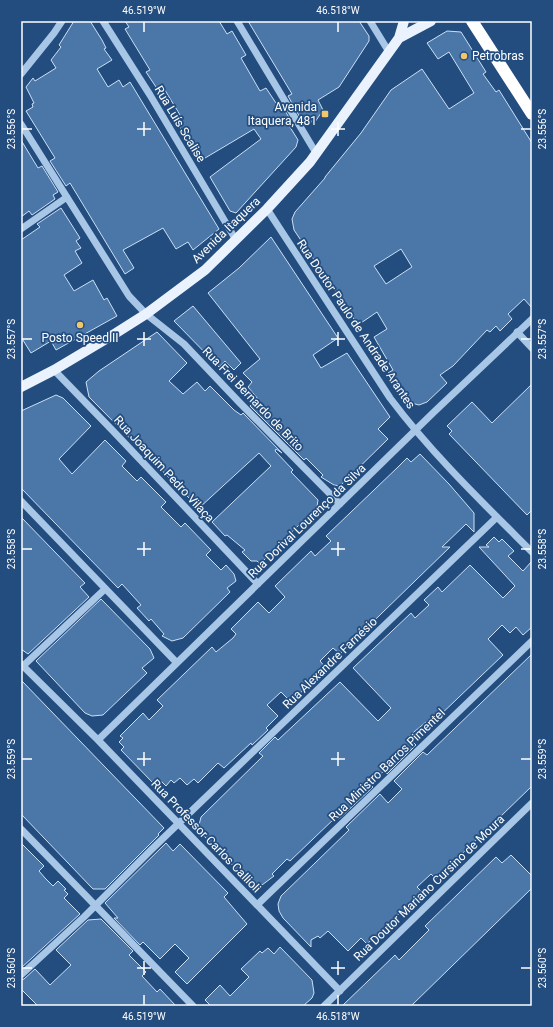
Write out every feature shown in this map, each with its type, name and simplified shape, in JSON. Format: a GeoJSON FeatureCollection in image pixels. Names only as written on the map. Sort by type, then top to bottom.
{"type":"FeatureCollection","features":[{"type":"Feature","properties":{"kind":"highway"},"geometry":{"type":"LineString","coordinates":[[472,21],[532,114]]}},
{"type":"Feature","properties":{"kind":"main road","name":"Avenida Itaquera"},"geometry":{"type":"LineString","coordinates":[[21,387],[54,370],[146,314],[205,270],[267,209],[316,153],[399,38],[404,21]]}},
{"type":"Feature","properties":{"kind":"main road","name":"Avenida Itaquera"},"geometry":{"type":"LineString","coordinates":[[399,38],[431,21]]}},
{"type":"Feature","properties":{"kind":"street"},"geometry":{"type":"LineString","coordinates":[[21,74],[62,21]]}},
{"type":"Feature","properties":{"kind":"street","name":"Rua Luís Scalise"},"geometry":{"type":"LineString","coordinates":[[104,21],[236,240]]}},
{"type":"Feature","properties":{"kind":"street"},"geometry":{"type":"LineString","coordinates":[[237,21],[316,153]]}},
{"type":"Feature","properties":{"kind":"street"},"geometry":{"type":"LineString","coordinates":[[370,21],[389,52]]}},
{"type":"Feature","properties":{"kind":"street","name":"Rua Frei Bernardo de Brito"},"geometry":{"type":"LineString","coordinates":[[21,124],[129,296],[146,314],[184,344],[340,504]]}},
{"type":"Feature","properties":{"kind":"street"},"geometry":{"type":"LineString","coordinates":[[21,229],[66,197]]}},
{"type":"Feature","properties":{"kind":"street","name":"Rua Doutor Paulo de Andrade Arantes"},"geometry":{"type":"LineString","coordinates":[[267,209],[390,398],[431,449],[532,552]]}},
{"type":"Feature","properties":{"kind":"street","name":"Rua Dorival Lourenço da Silva"},"geometry":{"type":"LineString","coordinates":[[98,740],[532,319]]}},
{"type":"Feature","properties":{"kind":"street"},"geometry":{"type":"LineString","coordinates":[[517,332],[532,348]]}},
{"type":"Feature","properties":{"kind":"street","name":"Rua Joaquim Pedro Vilaça"},"geometry":{"type":"LineString","coordinates":[[54,370],[258,584]]}},
{"type":"Feature","properties":{"kind":"street"},"geometry":{"type":"LineString","coordinates":[[21,501],[177,663]]}},
{"type":"Feature","properties":{"kind":"street","name":"Rua Alexandre Farnésio"},"geometry":{"type":"LineString","coordinates":[[21,975],[95,906],[178,824],[497,517]]}},
{"type":"Feature","properties":{"kind":"street"},"geometry":{"type":"LineString","coordinates":[[22,665],[105,588]]}},
{"type":"Feature","properties":{"kind":"street","name":"Rua Ministro Barros Pimentel"},"geometry":{"type":"LineString","coordinates":[[257,905],[532,641]]}},
{"type":"Feature","properties":{"kind":"street","name":"Rua Professor Carlos Callioli"},"geometry":{"type":"LineString","coordinates":[[22,665],[98,740],[340,991]]}},
{"type":"Feature","properties":{"kind":"street","name":"Rua Doutor Mariano Cursino de Moura"},"geometry":{"type":"LineString","coordinates":[[324,1006],[532,803]]}},
{"type":"Feature","properties":{"kind":"street"},"geometry":{"type":"LineString","coordinates":[[21,829],[193,1006]]}},
{"type":"Feature","properties":{"kind":"building"},"geometry":{"type":"Polygon","coordinates":[[[74,21],[90,21],[106,48],[104,49],[112,60],[97,69],[108,87],[119,80],[123,87],[130,82],[219,229],[193,250],[188,242],[176,249],[163,228],[123,250],[134,268],[125,274],[70,183],[66,186],[50,161],[55,158],[26,111],[33,107],[32,104],[34,103],[26,87],[33,78],[35,81],[56,68],[51,60],[61,47],[59,45],[74,21]]]}},
{"type":"Feature","properties":{"kind":"building"},"geometry":{"type":"Polygon","coordinates":[[[125,21],[219,21],[227,34],[232,31],[246,55],[241,58],[260,91],[266,88],[276,103],[279,101],[290,119],[285,119],[298,140],[296,147],[236,213],[230,211],[210,177],[261,139],[254,129],[200,161],[176,121],[181,117],[177,110],[163,87],[158,90],[146,72],[150,70],[125,29],[129,27],[125,21]]]}},
{"type":"Feature","properties":{"kind":"building"},"geometry":{"type":"Polygon","coordinates":[[[248,21],[359,21],[369,36],[369,41],[339,87],[318,100],[323,110],[315,122],[302,121],[288,96],[292,94],[248,21]]]}},
{"type":"Feature","properties":{"kind":"building"},"geometry":{"type":"Polygon","coordinates":[[[447,31],[461,32],[486,72],[483,74],[496,92],[499,90],[532,143],[532,308],[524,299],[508,314],[512,319],[500,331],[496,326],[490,332],[487,330],[453,366],[440,375],[447,383],[427,402],[419,405],[405,400],[388,373],[393,370],[374,337],[387,329],[377,312],[358,325],[294,230],[292,219],[295,212],[325,178],[361,133],[391,90],[422,69],[449,109],[474,93],[449,52],[438,59],[427,43],[447,31]],[[401,249],[374,266],[386,284],[412,267],[401,249]]]}},
{"type":"Feature","properties":{"kind":"building"},"geometry":{"type":"Polygon","coordinates":[[[21,140],[38,168],[42,166],[58,192],[53,195],[55,199],[32,215],[29,211],[21,217],[21,140]]]}},
{"type":"Feature","properties":{"kind":"building"},"geometry":{"type":"Polygon","coordinates":[[[61,208],[80,238],[76,241],[81,248],[75,251],[82,263],[64,275],[74,291],[93,280],[104,300],[107,298],[117,316],[56,350],[51,341],[31,353],[21,337],[21,240],[40,227],[37,224],[61,208]]]}},
{"type":"Feature","properties":{"kind":"building"},"geometry":{"type":"Polygon","coordinates":[[[271,237],[338,338],[313,355],[321,368],[347,353],[390,417],[378,429],[388,439],[340,486],[334,485],[321,477],[323,475],[306,458],[304,460],[250,406],[258,399],[248,387],[252,382],[243,373],[260,359],[208,293],[239,268],[271,237]]]}},
{"type":"Feature","properties":{"kind":"building"},"geometry":{"type":"Polygon","coordinates":[[[193,306],[241,363],[234,370],[225,361],[219,367],[174,321],[193,306]]]}},
{"type":"Feature","properties":{"kind":"building"},"geometry":{"type":"Polygon","coordinates":[[[157,332],[187,363],[169,381],[183,394],[197,382],[205,391],[210,386],[234,410],[241,415],[243,413],[282,453],[276,449],[275,451],[293,470],[291,472],[318,500],[317,507],[260,564],[257,561],[251,561],[242,552],[245,550],[227,535],[225,536],[212,522],[271,466],[259,453],[199,508],[89,397],[86,382],[99,371],[157,332]]]}},
{"type":"Feature","properties":{"kind":"building"},"geometry":{"type":"Polygon","coordinates":[[[532,384],[532,510],[527,515],[449,434],[452,431],[447,426],[472,402],[492,423],[532,384]]]}},
{"type":"Feature","properties":{"kind":"building"},"geometry":{"type":"Polygon","coordinates":[[[56,395],[63,398],[91,426],[59,459],[72,474],[105,440],[126,461],[122,466],[137,481],[141,477],[166,502],[161,507],[181,527],[185,523],[211,550],[206,555],[221,570],[226,565],[234,574],[236,581],[227,588],[230,592],[183,638],[172,641],[162,636],[164,634],[151,619],[149,621],[137,608],[141,605],[122,584],[118,588],[21,488],[21,411],[56,395]]]}},
{"type":"Feature","properties":{"kind":"building"},"geometry":{"type":"Polygon","coordinates":[[[420,454],[474,513],[474,532],[466,524],[442,547],[450,547],[340,654],[333,648],[320,661],[326,668],[291,702],[281,692],[267,705],[278,716],[266,728],[268,730],[252,745],[251,743],[224,768],[218,763],[198,783],[194,779],[187,785],[180,778],[174,783],[171,780],[166,786],[157,779],[153,783],[121,750],[124,747],[119,742],[123,738],[120,736],[143,713],[149,720],[163,706],[157,700],[212,647],[216,652],[233,638],[236,634],[231,629],[258,602],[269,613],[285,597],[275,586],[311,551],[315,556],[331,541],[326,536],[407,458],[411,462],[420,454]]]}},
{"type":"Feature","properties":{"kind":"building"},"geometry":{"type":"Polygon","coordinates":[[[21,517],[85,583],[80,587],[89,597],[28,654],[21,649],[21,517]]]}},
{"type":"Feature","properties":{"kind":"building"},"geometry":{"type":"Polygon","coordinates":[[[494,537],[499,542],[502,539],[514,551],[508,556],[523,571],[532,561],[532,627],[523,635],[516,627],[510,633],[502,625],[488,639],[503,655],[435,720],[432,717],[408,737],[416,745],[387,774],[384,771],[370,784],[373,787],[339,819],[336,817],[290,861],[287,859],[272,874],[274,876],[262,885],[250,883],[200,832],[199,825],[201,817],[263,756],[259,753],[275,737],[278,740],[340,682],[378,721],[391,708],[353,668],[411,613],[415,618],[429,605],[424,600],[438,587],[442,592],[470,565],[503,598],[515,586],[479,547],[489,547],[486,545],[494,537]]]}},
{"type":"Feature","properties":{"kind":"building"},"geometry":{"type":"Polygon","coordinates":[[[101,599],[150,649],[154,658],[142,668],[147,673],[103,715],[92,716],[85,713],[36,661],[101,599]]]}},
{"type":"Feature","properties":{"kind":"building"},"geometry":{"type":"Polygon","coordinates":[[[532,654],[532,786],[436,879],[431,874],[417,887],[422,892],[367,944],[361,938],[348,951],[328,931],[320,938],[318,936],[311,940],[311,947],[283,918],[279,911],[278,904],[281,896],[349,830],[346,827],[380,794],[388,803],[402,789],[394,781],[423,752],[427,755],[532,654]]]}},
{"type":"Feature","properties":{"kind":"building"},"geometry":{"type":"Polygon","coordinates":[[[21,680],[164,828],[158,834],[159,835],[105,889],[93,889],[21,814],[21,680]]]}},
{"type":"Feature","properties":{"kind":"building"},"geometry":{"type":"Polygon","coordinates":[[[21,843],[44,866],[39,871],[45,878],[53,886],[58,881],[66,889],[64,890],[68,894],[64,898],[80,914],[21,968],[21,843]]]}},
{"type":"Feature","properties":{"kind":"building"},"geometry":{"type":"Polygon","coordinates":[[[166,843],[173,851],[180,844],[228,893],[224,897],[247,924],[187,984],[175,972],[189,958],[175,944],[160,959],[143,942],[140,945],[114,918],[118,918],[105,903],[166,843]]]}},
{"type":"Feature","properties":{"kind":"building"},"geometry":{"type":"Polygon","coordinates":[[[511,855],[532,876],[532,888],[411,1006],[342,1006],[395,955],[399,960],[429,930],[425,926],[496,857],[502,863],[511,855]]]}},
{"type":"Feature","properties":{"kind":"building"},"geometry":{"type":"Polygon","coordinates":[[[101,919],[133,951],[129,955],[146,972],[142,976],[157,992],[160,989],[176,1006],[38,1006],[21,989],[21,980],[35,969],[50,985],[71,965],[56,950],[88,920],[101,919]]]}},
{"type":"Feature","properties":{"kind":"building"},"geometry":{"type":"Polygon","coordinates":[[[280,947],[312,980],[314,993],[312,998],[303,1006],[211,1006],[205,1000],[220,985],[230,996],[249,977],[241,969],[260,951],[262,953],[268,948],[274,954],[280,947]]]}},
{"type":"Feature","properties":{"kind":"place","name":"Petrobras"},"geometry":{"type":"Point","coordinates":[464,56]}},
{"type":"Feature","properties":{"kind":"place","name":"Avenida Itaquera, 481"},"geometry":{"type":"Point","coordinates":[325,114]}},
{"type":"Feature","properties":{"kind":"place","name":"Posto Speed II"},"geometry":{"type":"Point","coordinates":[80,325]}}]}
